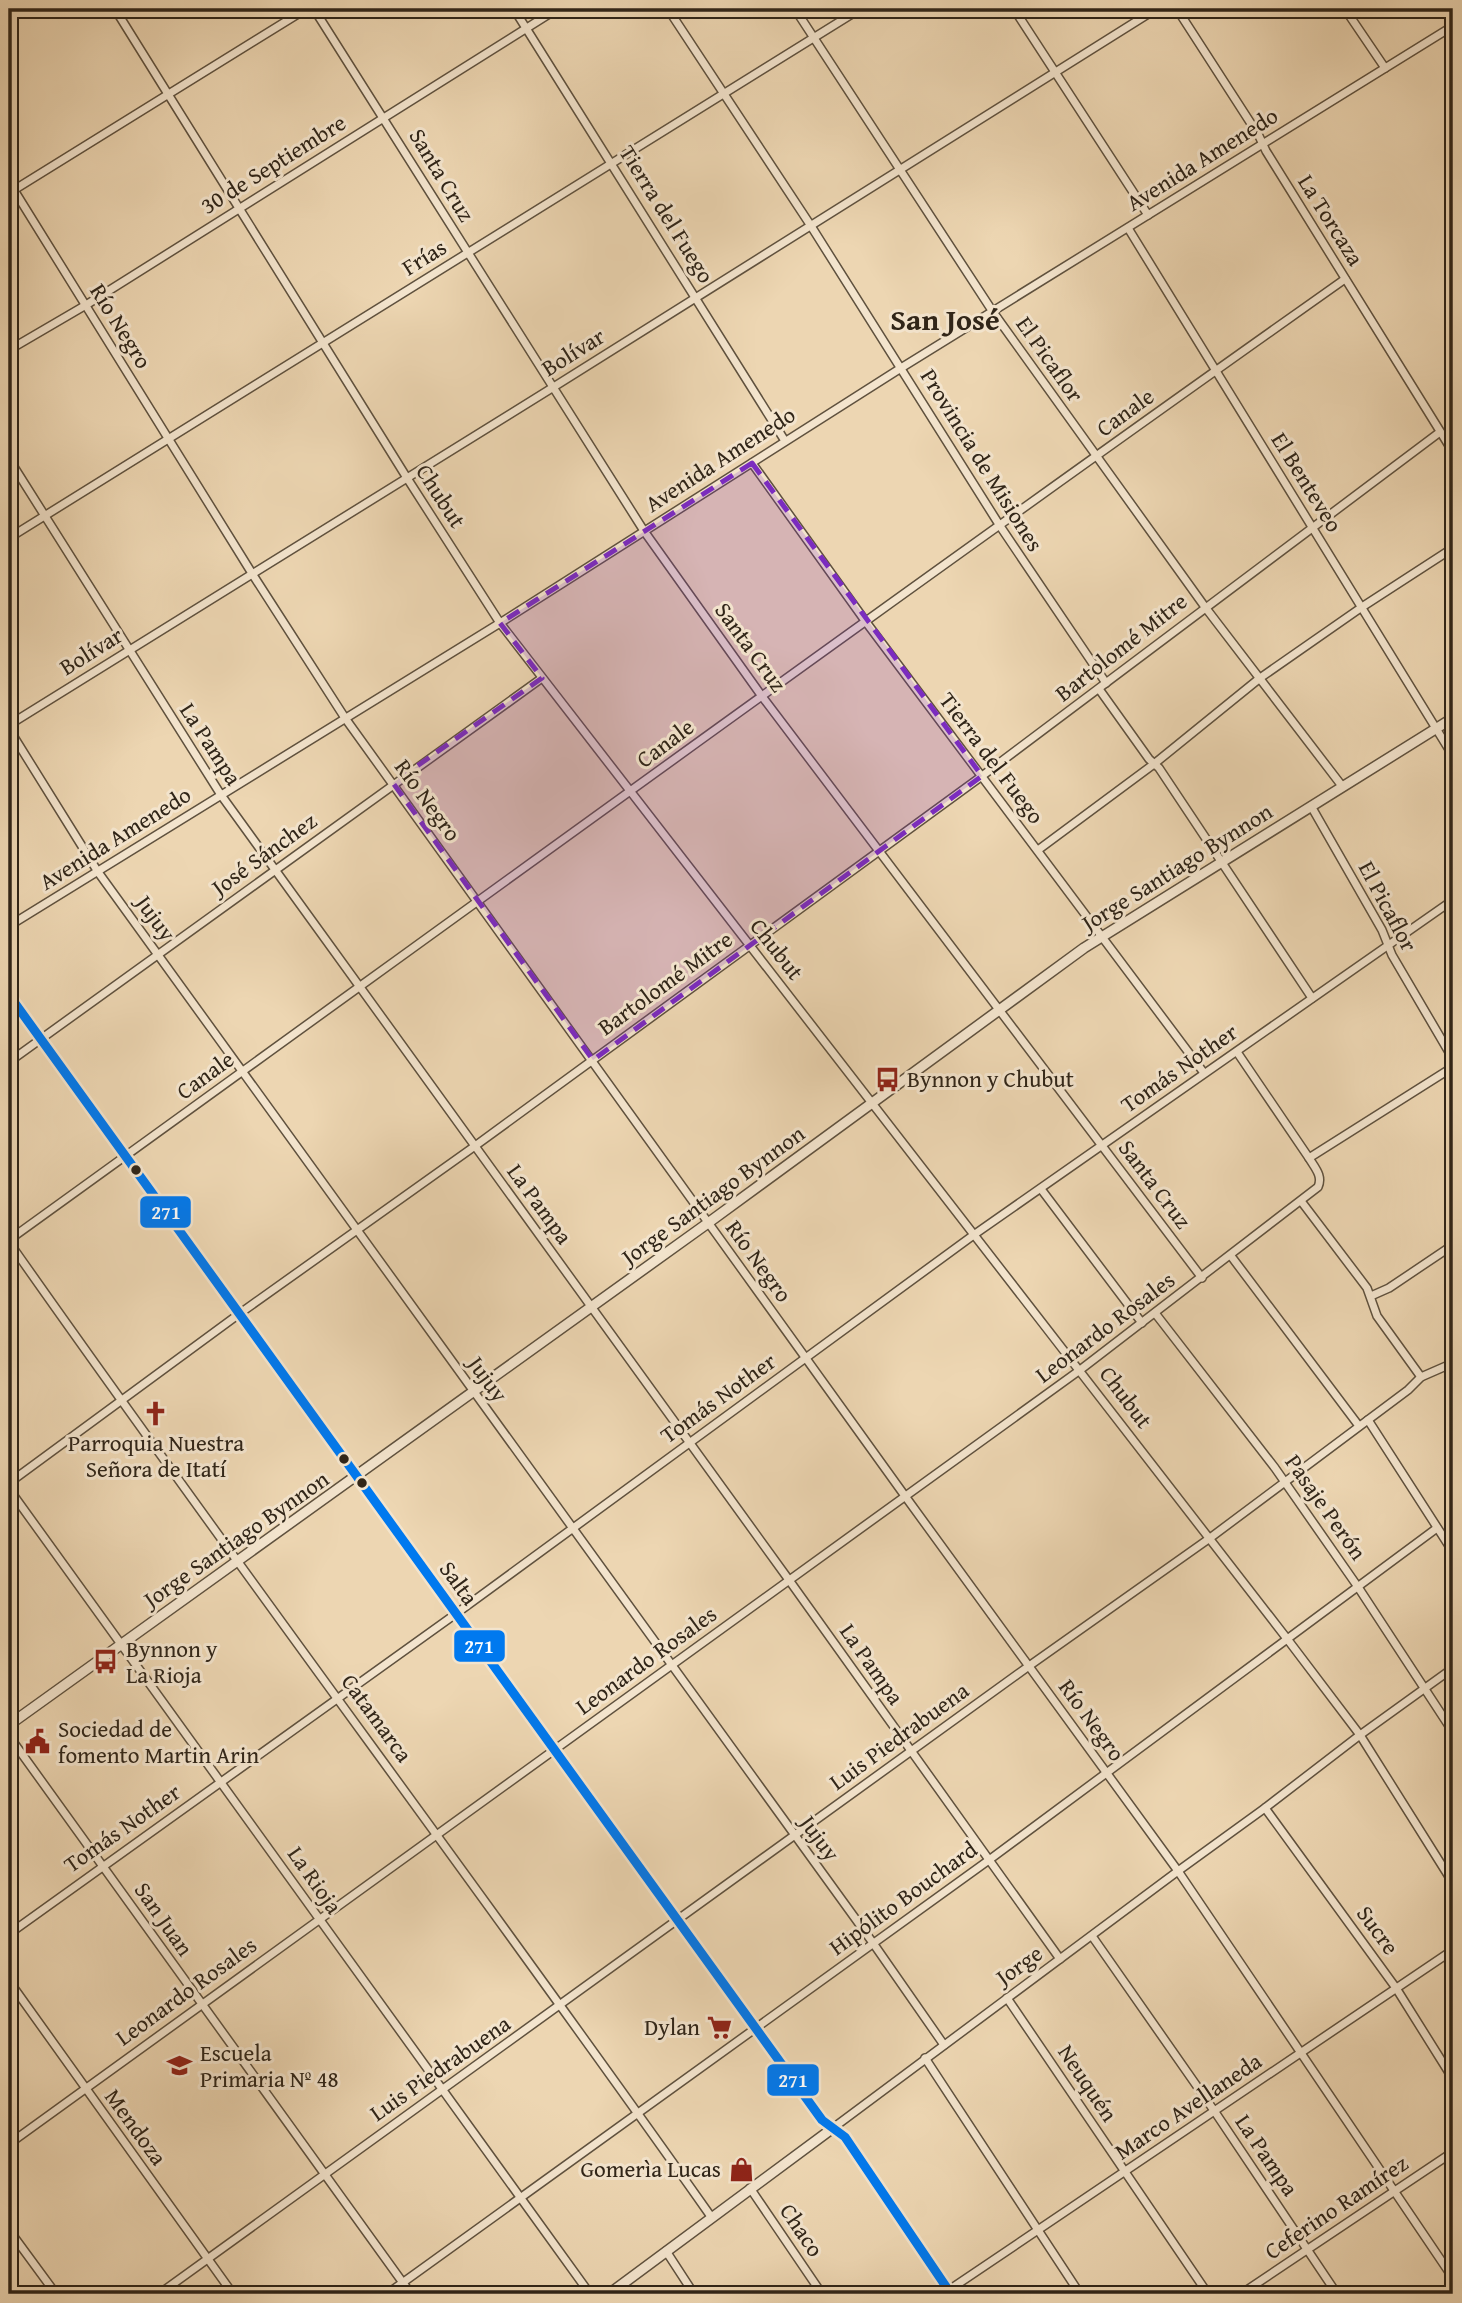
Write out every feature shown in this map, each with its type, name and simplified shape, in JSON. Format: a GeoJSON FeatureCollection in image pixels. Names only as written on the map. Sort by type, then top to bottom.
{"type":"FeatureCollection","features":[{"type":"Feature","properties":{"kind":"street"},"geometry":{"type":"LineString","coordinates":[[9,17],[22,9]]}},
{"type":"Feature","properties":{"kind":"street","name":"Chubut"},"geometry":{"type":"LineString","coordinates":[[115,9],[500,623],[1360,1735],[1453,1883]]}},
{"type":"Feature","properties":{"kind":"street"},"geometry":{"type":"LineString","coordinates":[[11,192],[306,9]]}},
{"type":"Feature","properties":{"kind":"street","name":"Santa Cruz"},"geometry":{"type":"LineString","coordinates":[[314,9],[644,531],[761,695],[1202,1278]]}},
{"type":"Feature","properties":{"kind":"street","name":"Tierra del Fuego"},"geometry":{"type":"LineString","coordinates":[[514,9],[785,441]]}},
{"type":"Feature","properties":{"kind":"street","name":"30 de Septiembre"},"geometry":{"type":"LineString","coordinates":[[9,350],[86,305],[557,9]]}},
{"type":"Feature","properties":{"kind":"street","name":"Provincia de Misiones"},"geometry":{"type":"LineString","coordinates":[[668,9],[811,226],[1149,759],[1222,862],[1312,998]]}},
{"type":"Feature","properties":{"kind":"street","name":"El Picaflor"},"geometry":{"type":"LineString","coordinates":[[795,9],[993,312],[1205,607],[1342,786]]}},
{"type":"Feature","properties":{"kind":"street","name":"Frías"},"geometry":{"type":"LineString","coordinates":[[9,538],[860,9]]}},
{"type":"Feature","properties":{"kind":"street"},"geometry":{"type":"LineString","coordinates":[[1014,9],[1148,215]]}},
{"type":"Feature","properties":{"kind":"street","name":"Bolívar"},"geometry":{"type":"LineString","coordinates":[[9,727],[1156,9]]}},
{"type":"Feature","properties":{"kind":"street","name":"La Torcaza"},"geometry":{"type":"LineString","coordinates":[[1177,9],[1453,452]]}},
{"type":"Feature","properties":{"kind":"street"},"geometry":{"type":"LineString","coordinates":[[1345,9],[1385,68]]}},
{"type":"Feature","properties":{"kind":"street","name":"Avenida Amenedo"},"geometry":{"type":"LineString","coordinates":[[9,926],[500,623],[901,368],[1453,26]]}},
{"type":"Feature","properties":{"kind":"street","name":"Río Negro"},"geometry":{"type":"LineString","coordinates":[[9,182],[11,192],[86,305],[345,718],[1178,1871],[1453,2278]]}},
{"type":"Feature","properties":{"kind":"street","name":"El Benteveo"},"geometry":{"type":"LineString","coordinates":[[1128,228],[1453,756]]}},
{"type":"Feature","properties":{"kind":"street","name":"Canale"},"geometry":{"type":"LineString","coordinates":[[9,1241],[631,792],[761,695],[1345,279]]}},
{"type":"Feature","properties":{"kind":"street","name":"Bartolomé Mitre"},"geometry":{"type":"LineString","coordinates":[[9,1483],[881,851],[1440,432]]}},
{"type":"Feature","properties":{"kind":"street","name":"La Pampa"},"geometry":{"type":"LineString","coordinates":[[9,459],[221,795],[1060,1959]]}},
{"type":"Feature","properties":{"kind":"street","name":"Tierra del Fuego"},"geometry":{"type":"LineString","coordinates":[[752,463],[866,622],[1205,1073]]}},
{"type":"Feature","properties":{"kind":"street"},"geometry":{"type":"LineString","coordinates":[[1038,850],[1154,764],[1260,678],[1453,548]]}},
{"type":"Feature","properties":{"kind":"street","name":"José Sánchez"},"geometry":{"type":"LineString","coordinates":[[9,1062],[542,678]]}},
{"type":"Feature","properties":{"kind":"street","name":"Jorge Santiago Bynnon"},"geometry":{"type":"LineString","coordinates":[[9,1725],[1102,936],[1453,718]]}},
{"type":"Feature","properties":{"kind":"street","name":"Jujuy"},"geometry":{"type":"LineString","coordinates":[[9,727],[98,872],[359,1230],[944,2045]]}},
{"type":"Feature","properties":{"kind":"street","name":"El Picaflor"},"geometry":{"type":"LineString","coordinates":[[1311,806],[1453,1059]]}},
{"type":"Feature","properties":{"kind":"street","name":"Tomás Nother"},"geometry":{"type":"LineString","coordinates":[[9,1934],[457,1613],[975,1234],[1453,900]]}},
{"type":"Feature","properties":{"kind":"street","name":"Salta"},"geometry":{"type":"LineString","coordinates":[[9,995],[822,2120],[845,2137],[948,2293]]}},
{"type":"Feature","properties":{"kind":"street"},"geometry":{"type":"LineString","coordinates":[[1237,1052],[1309,1158],[1321,1181],[1318,1187],[1301,1201],[1325,1229],[1371,1296],[1377,1316],[1420,1377],[1453,1364]]}},
{"type":"Feature","properties":{"kind":"street"},"geometry":{"type":"LineString","coordinates":[[1309,1158],[1453,1067]]}},
{"type":"Feature","properties":{"kind":"street"},"geometry":{"type":"LineString","coordinates":[[1041,1189],[1142,1323]]}},
{"type":"Feature","properties":{"kind":"street","name":"Leonardo Rosales"},"geometry":{"type":"LineString","coordinates":[[9,2144],[1080,1370],[1301,1201]]}},
{"type":"Feature","properties":{"kind":"street","name":"Catamarca"},"geometry":{"type":"LineString","coordinates":[[9,1241],[120,1401],[239,1560],[712,2218]]}},
{"type":"Feature","properties":{"kind":"street"},"geometry":{"type":"LineString","coordinates":[[1371,1296],[1389,1288],[1453,1245]]}},
{"type":"Feature","properties":{"kind":"street"},"geometry":{"type":"LineString","coordinates":[[1231,1256],[1359,1426]]}},
{"type":"Feature","properties":{"kind":"street","name":"Pasaje Perón"},"geometry":{"type":"LineString","coordinates":[[1155,1313],[1284,1481],[1358,1587],[1453,1732]]}},
{"type":"Feature","properties":{"kind":"street","name":"Luis Piedrabuena"},"geometry":{"type":"LineString","coordinates":[[159,2294],[1210,1538],[1408,1390],[1420,1377]]}},
{"type":"Feature","properties":{"kind":"street"},"geometry":{"type":"LineString","coordinates":[[1368,1420],[1453,1552]]}},
{"type":"Feature","properties":{"kind":"street","name":"La Rioja"},"geometry":{"type":"LineString","coordinates":[[9,1489],[590,2294]]}},
{"type":"Feature","properties":{"kind":"street","name":"Hipólito Bouchard"},"geometry":{"type":"LineString","coordinates":[[387,2294],[989,1860],[1437,1528]]}},
{"type":"Feature","properties":{"kind":"street","name":"Jorge"},"geometry":{"type":"LineString","coordinates":[[609,2294],[1453,1668]]}},
{"type":"Feature","properties":{"kind":"street","name":"San Juan"},"geometry":{"type":"LineString","coordinates":[[9,1736],[411,2294]]}},
{"type":"Feature","properties":{"kind":"street","name":"Sucre"},"geometry":{"type":"LineString","coordinates":[[1265,1808],[1396,1988],[1453,2079]]}},
{"type":"Feature","properties":{"kind":"street","name":"La Pampa"},"geometry":{"type":"LineString","coordinates":[[1092,1936],[1215,2112],[1337,2294]]}},
{"type":"Feature","properties":{"kind":"street","name":"Marco Avellaneda"},"geometry":{"type":"LineString","coordinates":[[948,2293],[1453,1950]]}},
{"type":"Feature","properties":{"kind":"street","name":"Mendoza"},"geometry":{"type":"LineString","coordinates":[[9,1980],[233,2294]]}},
{"type":"Feature","properties":{"kind":"street","name":"Neuquén"},"geometry":{"type":"LineString","coordinates":[[1007,1998],[1208,2294]]}},
{"type":"Feature","properties":{"kind":"street"},"geometry":{"type":"LineString","coordinates":[[925,2058],[1080,2294]]}},
{"type":"Feature","properties":{"kind":"street","name":"Ceferino Ramírez"},"geometry":{"type":"LineString","coordinates":[[1241,2294],[1453,2152]]}},
{"type":"Feature","properties":{"kind":"street","name":"Chaco"},"geometry":{"type":"LineString","coordinates":[[750,2188],[822,2294]]}},
{"type":"Feature","properties":{"kind":"street"},"geometry":{"type":"LineString","coordinates":[[9,2230],[56,2294]]}},
{"type":"Feature","properties":{"kind":"street"},"geometry":{"type":"LineString","coordinates":[[666,2250],[694,2294]]}},
{"type":"Feature","properties":{"kind":"highlighted area"},"geometry":{"type":"Polygon","coordinates":[[[752,463],[982,776],[593,1060],[393,783],[542,678],[500,623],[752,463]]]}},
{"type":"Feature","properties":{"kind":"transit line","name":"271"},"geometry":{"type":"LineString","coordinates":[[9,995],[822,2120],[845,2137],[951,2294]]}},
{"type":"Feature","properties":{"kind":"place","name":"Bynnon y Chubut"},"geometry":{"type":"Point","coordinates":[887,1079]}},
{"type":"Feature","properties":{"kind":"place","name":"Parroquia Nuestra Señora de Itatí"},"geometry":{"type":"Point","coordinates":[156,1413]}},
{"type":"Feature","properties":{"kind":"place","name":"Bynnon y La Rioja"},"geometry":{"type":"Point","coordinates":[106,1662]}},
{"type":"Feature","properties":{"kind":"place","name":"Sociedad de fomento Martin Arin"},"geometry":{"type":"Point","coordinates":[38,1742]}},
{"type":"Feature","properties":{"kind":"place","name":"Dylan"},"geometry":{"type":"Point","coordinates":[720,2027]}},
{"type":"Feature","properties":{"kind":"place","name":"Escuela Primaria Nº 48"},"geometry":{"type":"Point","coordinates":[180,2066]}},
{"type":"Feature","properties":{"kind":"place","name":"Gomerìa Lucas"},"geometry":{"type":"Point","coordinates":[741,2169]}},
{"type":"Feature","properties":{"kind":"district","name":"San José"},"geometry":{"type":"Point","coordinates":[945,320]}}]}
